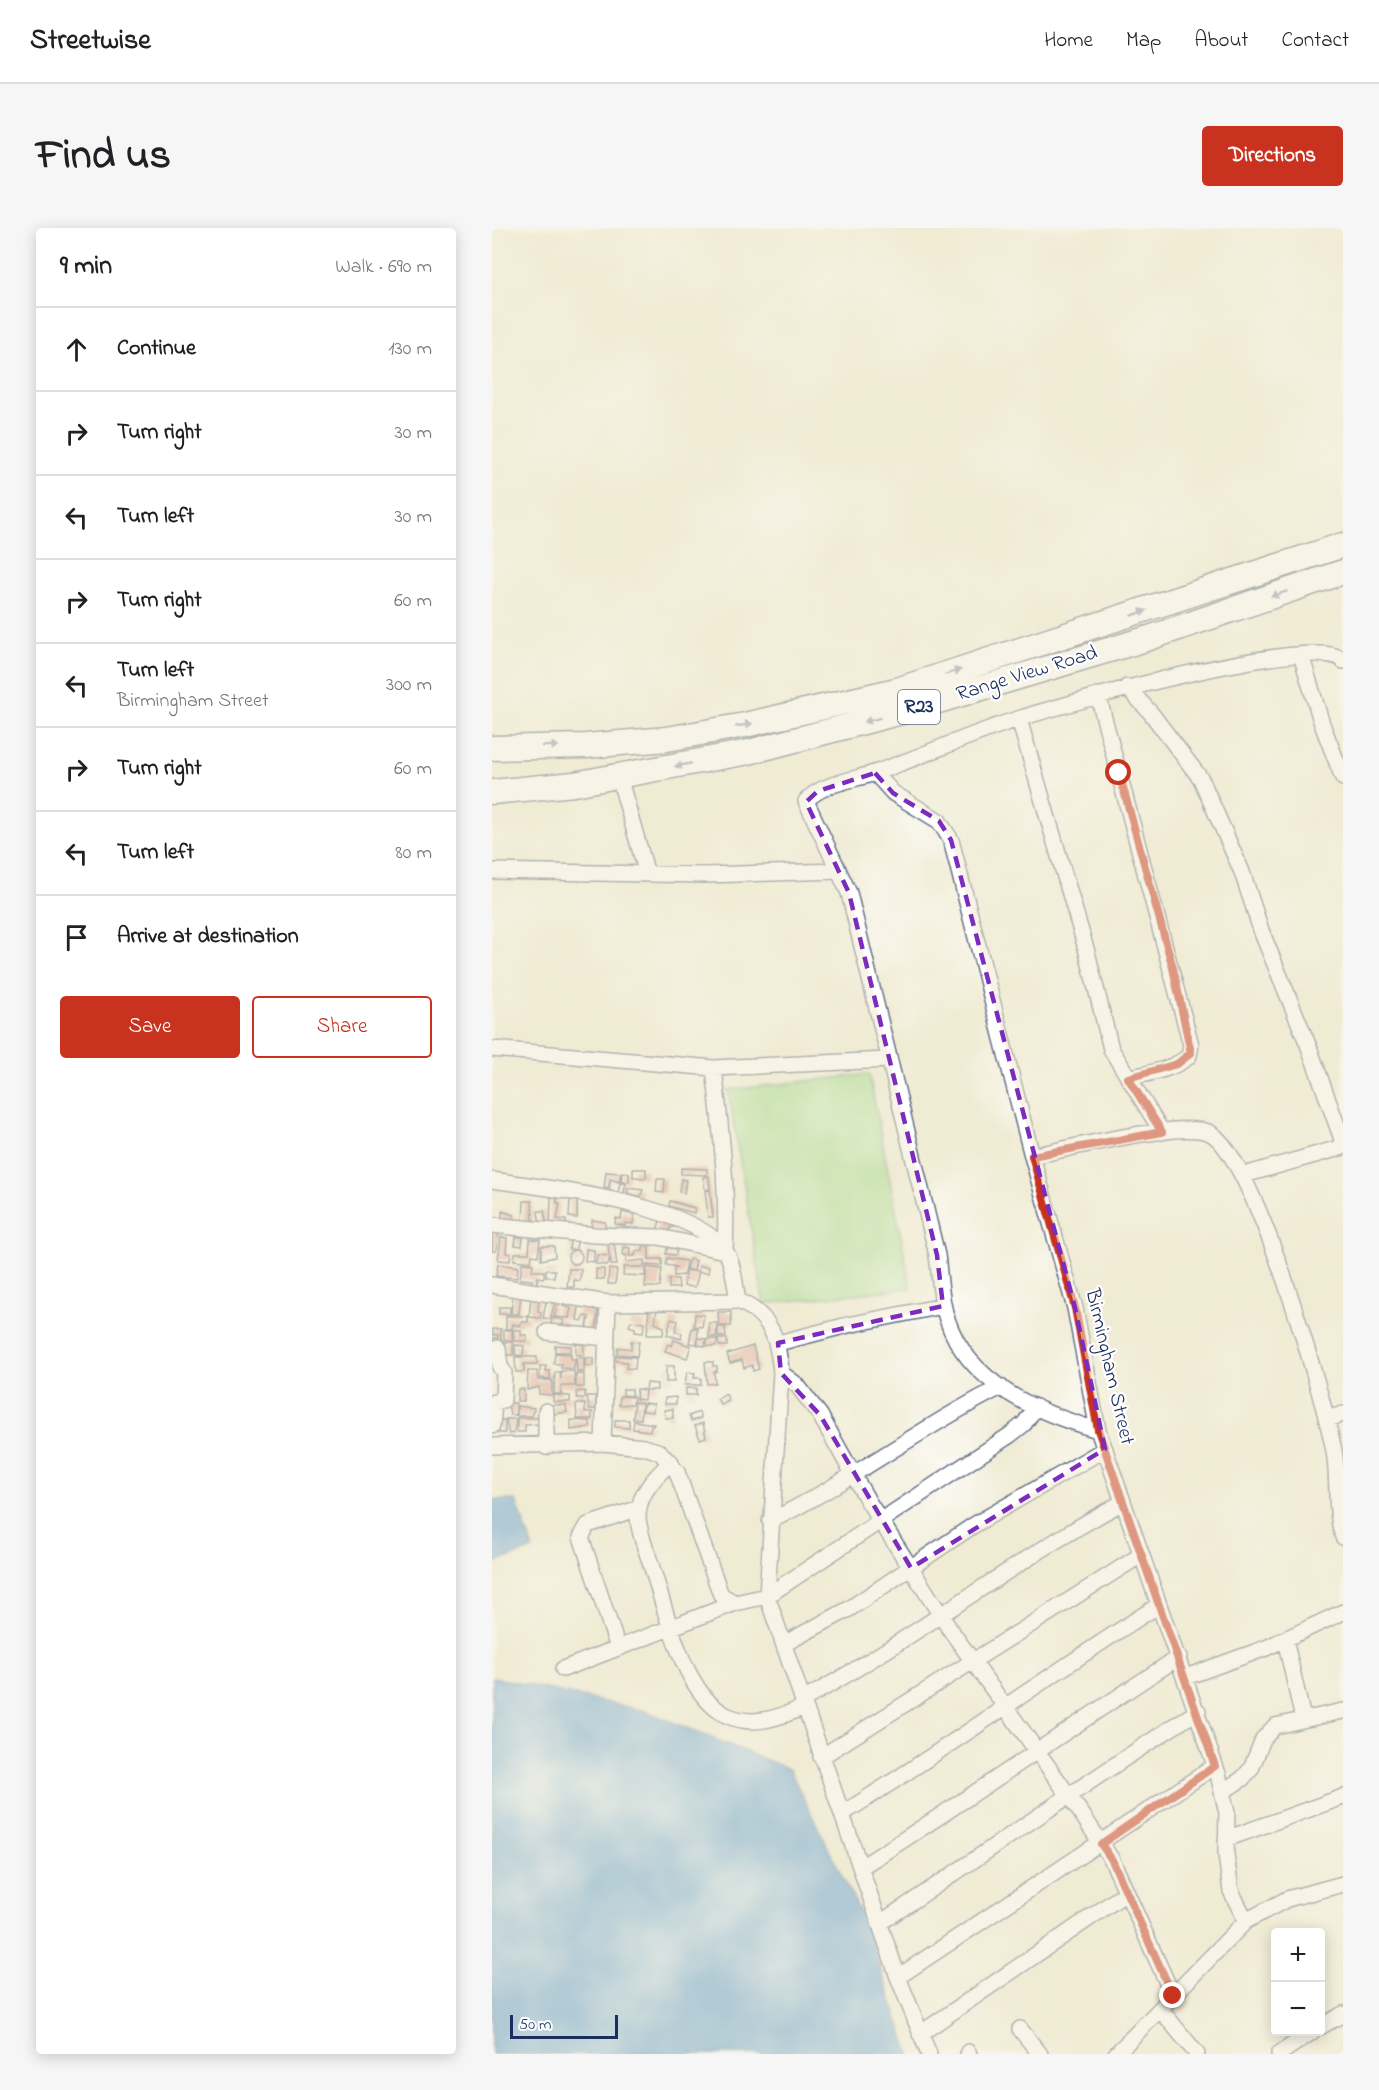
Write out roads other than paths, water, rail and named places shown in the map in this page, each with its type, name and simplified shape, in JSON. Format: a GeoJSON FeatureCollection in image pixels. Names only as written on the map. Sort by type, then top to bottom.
{"type":"FeatureCollection","features":[{"type":"Feature","properties":{"kind":"main road","name":"Range View Road"},"geometry":{"type":"LineString","coordinates":[[492,748],[586,746],[667,739],[745,725],[887,692],[1335,549]]}},
{"type":"Feature","properties":{"kind":"main road","name":"Range View Road"},"geometry":{"type":"LineString","coordinates":[[492,792],[619,777],[749,752],[898,713],[1149,638],[1339,574]]}},
{"type":"Feature","properties":{"kind":"street"},"geometry":{"type":"LineString","coordinates":[[1098,1430],[1036,1407],[1001,1387],[970,1361],[957,1344],[943,1306],[937,1255],[888,1060],[855,915],[839,871],[816,828],[806,801],[818,792],[875,773],[1019,718],[1098,694],[1265,658],[1331,653],[1343,661]]}},
{"type":"Feature","properties":{"kind":"street"},"geometry":{"type":"LineString","coordinates":[[1301,655],[1322,724],[1343,778]]}},
{"type":"Feature","properties":{"kind":"street"},"geometry":{"type":"LineString","coordinates":[[1127,687],[1150,712],[1201,779],[1242,872],[1262,933],[1309,1047],[1343,1142]]}},
{"type":"Feature","properties":{"kind":"street"},"geometry":{"type":"LineString","coordinates":[[1098,694],[1191,1045],[1191,1053],[1185,1060],[1128,1078]]}},
{"type":"Feature","properties":{"kind":"street"},"geometry":{"type":"LineString","coordinates":[[1019,718],[1087,952],[1104,1029],[1111,1049],[1162,1132]]}},
{"type":"Feature","properties":{"kind":"street","name":"Birmingham Street"},"geometry":{"type":"LineString","coordinates":[[875,773],[893,793],[939,820],[951,840],[983,953],[1032,1156],[1075,1308],[1098,1430],[1198,1711],[1215,1766],[1227,1813],[1226,1839],[1231,1891],[1246,1921]]}},
{"type":"Feature","properties":{"kind":"street"},"geometry":{"type":"LineString","coordinates":[[619,777],[647,874]]}},
{"type":"Feature","properties":{"kind":"street"},"geometry":{"type":"LineString","coordinates":[[492,871],[774,874],[839,871]]}},
{"type":"Feature","properties":{"kind":"street"},"geometry":{"type":"LineString","coordinates":[[492,1049],[714,1068],[888,1060]]}},
{"type":"Feature","properties":{"kind":"street"},"geometry":{"type":"LineString","coordinates":[[714,1068],[725,1161],[727,1200],[725,1251],[738,1301]]}},
{"type":"Feature","properties":{"kind":"street"},"geometry":{"type":"LineString","coordinates":[[1032,1156],[1162,1132],[1208,1132],[1217,1139],[1244,1175],[1271,1240],[1327,1419],[1340,1488],[1343,1537]]}},
{"type":"Feature","properties":{"kind":"street"},"geometry":{"type":"LineString","coordinates":[[1244,1175],[1343,1147]]}},
{"type":"Feature","properties":{"kind":"street"},"geometry":{"type":"LineString","coordinates":[[492,1180],[560,1190],[667,1214],[702,1230],[725,1251]]}},
{"type":"Feature","properties":{"kind":"street"},"geometry":{"type":"LineString","coordinates":[[492,1226],[605,1236],[659,1237],[725,1251]]}},
{"type":"Feature","properties":{"kind":"street"},"geometry":{"type":"LineString","coordinates":[[492,1285],[608,1303],[738,1301],[757,1312],[778,1343],[781,1373],[767,1596],[897,1977],[929,2054]]}},
{"type":"Feature","properties":{"kind":"street"},"geometry":{"type":"LineString","coordinates":[[603,1443],[608,1303]]}},
{"type":"Feature","properties":{"kind":"street"},"geometry":{"type":"LineString","coordinates":[[778,1343],[848,1325],[943,1306]]}},
{"type":"Feature","properties":{"kind":"street"},"geometry":{"type":"LineString","coordinates":[[547,1332],[607,1338]]}},
{"type":"Feature","properties":{"kind":"street"},"geometry":{"type":"LineString","coordinates":[[492,1426],[494,1402],[503,1400],[504,1372],[500,1366],[498,1348]]}},
{"type":"Feature","properties":{"kind":"street"},"geometry":{"type":"LineString","coordinates":[[781,1373],[797,1385],[820,1415],[881,1522],[942,1616],[1101,1844],[1173,1996]]}},
{"type":"Feature","properties":{"kind":"street"},"geometry":{"type":"LineString","coordinates":[[770,1521],[808,1503],[951,1412],[1001,1387]]}},
{"type":"Feature","properties":{"kind":"street"},"geometry":{"type":"LineString","coordinates":[[563,1669],[735,1603],[767,1596],[1010,1435],[1024,1424],[1036,1407]]}},
{"type":"Feature","properties":{"kind":"street"},"geometry":{"type":"LineString","coordinates":[[546,1411],[546,1447]]}},
{"type":"Feature","properties":{"kind":"street"},"geometry":{"type":"LineString","coordinates":[[1327,1419],[1343,1414]]}},
{"type":"Feature","properties":{"kind":"street"},"geometry":{"type":"LineString","coordinates":[[492,1446],[546,1447],[603,1443],[652,1449],[671,1462],[677,1472],[715,1582],[721,1595],[735,1603]]}},
{"type":"Feature","properties":{"kind":"street"},"geometry":{"type":"LineString","coordinates":[[784,1644],[849,1609],[974,1525],[1105,1449]]}},
{"type":"Feature","properties":{"kind":"street"},"geometry":{"type":"LineString","coordinates":[[671,1462],[656,1477],[639,1508],[640,1529],[671,1628],[692,1677],[710,1703],[725,1715],[755,1722],[804,1704],[942,1616],[990,1581],[1073,1529],[1123,1502]]}},
{"type":"Feature","properties":{"kind":"street"},"geometry":{"type":"LineString","coordinates":[[618,1648],[581,1537],[588,1525],[639,1508]]}},
{"type":"Feature","properties":{"kind":"street"},"geometry":{"type":"LineString","coordinates":[[821,1757],[1141,1555]]}},
{"type":"Feature","properties":{"kind":"street"},"geometry":{"type":"LineString","coordinates":[[842,1814],[919,1766],[1005,1704],[1159,1605]]}},
{"type":"Feature","properties":{"kind":"street"},"geometry":{"type":"LineString","coordinates":[[1186,1677],[1285,1640],[1343,1612]]}},
{"type":"Feature","properties":{"kind":"street"},"geometry":{"type":"LineString","coordinates":[[1285,1640],[1303,1719]]}},
{"type":"Feature","properties":{"kind":"street"},"geometry":{"type":"LineString","coordinates":[[861,1867],[999,1779],[1036,1750],[1095,1714],[1179,1657]]}},
{"type":"Feature","properties":{"kind":"street"},"geometry":{"type":"LineString","coordinates":[[880,1923],[1008,1838],[1068,1794],[1198,1711]]}},
{"type":"Feature","properties":{"kind":"street"},"geometry":{"type":"LineString","coordinates":[[1222,1792],[1242,1779],[1251,1769],[1263,1739],[1270,1729],[1303,1719],[1343,1711]]}},
{"type":"Feature","properties":{"kind":"street"},"geometry":{"type":"LineString","coordinates":[[897,1977],[1101,1844],[1215,1766]]}},
{"type":"Feature","properties":{"kind":"street"},"geometry":{"type":"LineString","coordinates":[[1226,1839],[1343,1797]]}},
{"type":"Feature","properties":{"kind":"street"},"geometry":{"type":"LineString","coordinates":[[1116,2054],[1246,1921],[1287,1899],[1343,1884]]}},
{"type":"Feature","properties":{"kind":"street"},"geometry":{"type":"LineString","coordinates":[[920,2034],[1126,1893]]}},
{"type":"Feature","properties":{"kind":"street"},"geometry":{"type":"LineString","coordinates":[[1161,2010],[1197,2054]]}},
{"type":"Feature","properties":{"kind":"street"},"geometry":{"type":"LineString","coordinates":[[1325,2024],[1343,2014]]}},
{"type":"Feature","properties":{"kind":"street"},"geometry":{"type":"LineString","coordinates":[[1020,2029],[1040,2054]]}},
{"type":"Feature","properties":{"kind":"street"},"geometry":{"type":"LineString","coordinates":[[1279,2054],[1305,2036]]}},
{"type":"Feature","properties":{"kind":"water"},"geometry":{"type":"Polygon","coordinates":[[[492,1500],[516,1500],[533,1549],[492,1564],[492,1500]]]}},
{"type":"Feature","properties":{"kind":"water"},"geometry":{"type":"Polygon","coordinates":[[[492,1677],[645,1711],[789,1769],[862,1916],[910,2054],[492,2054],[492,1677]]]}}]}
